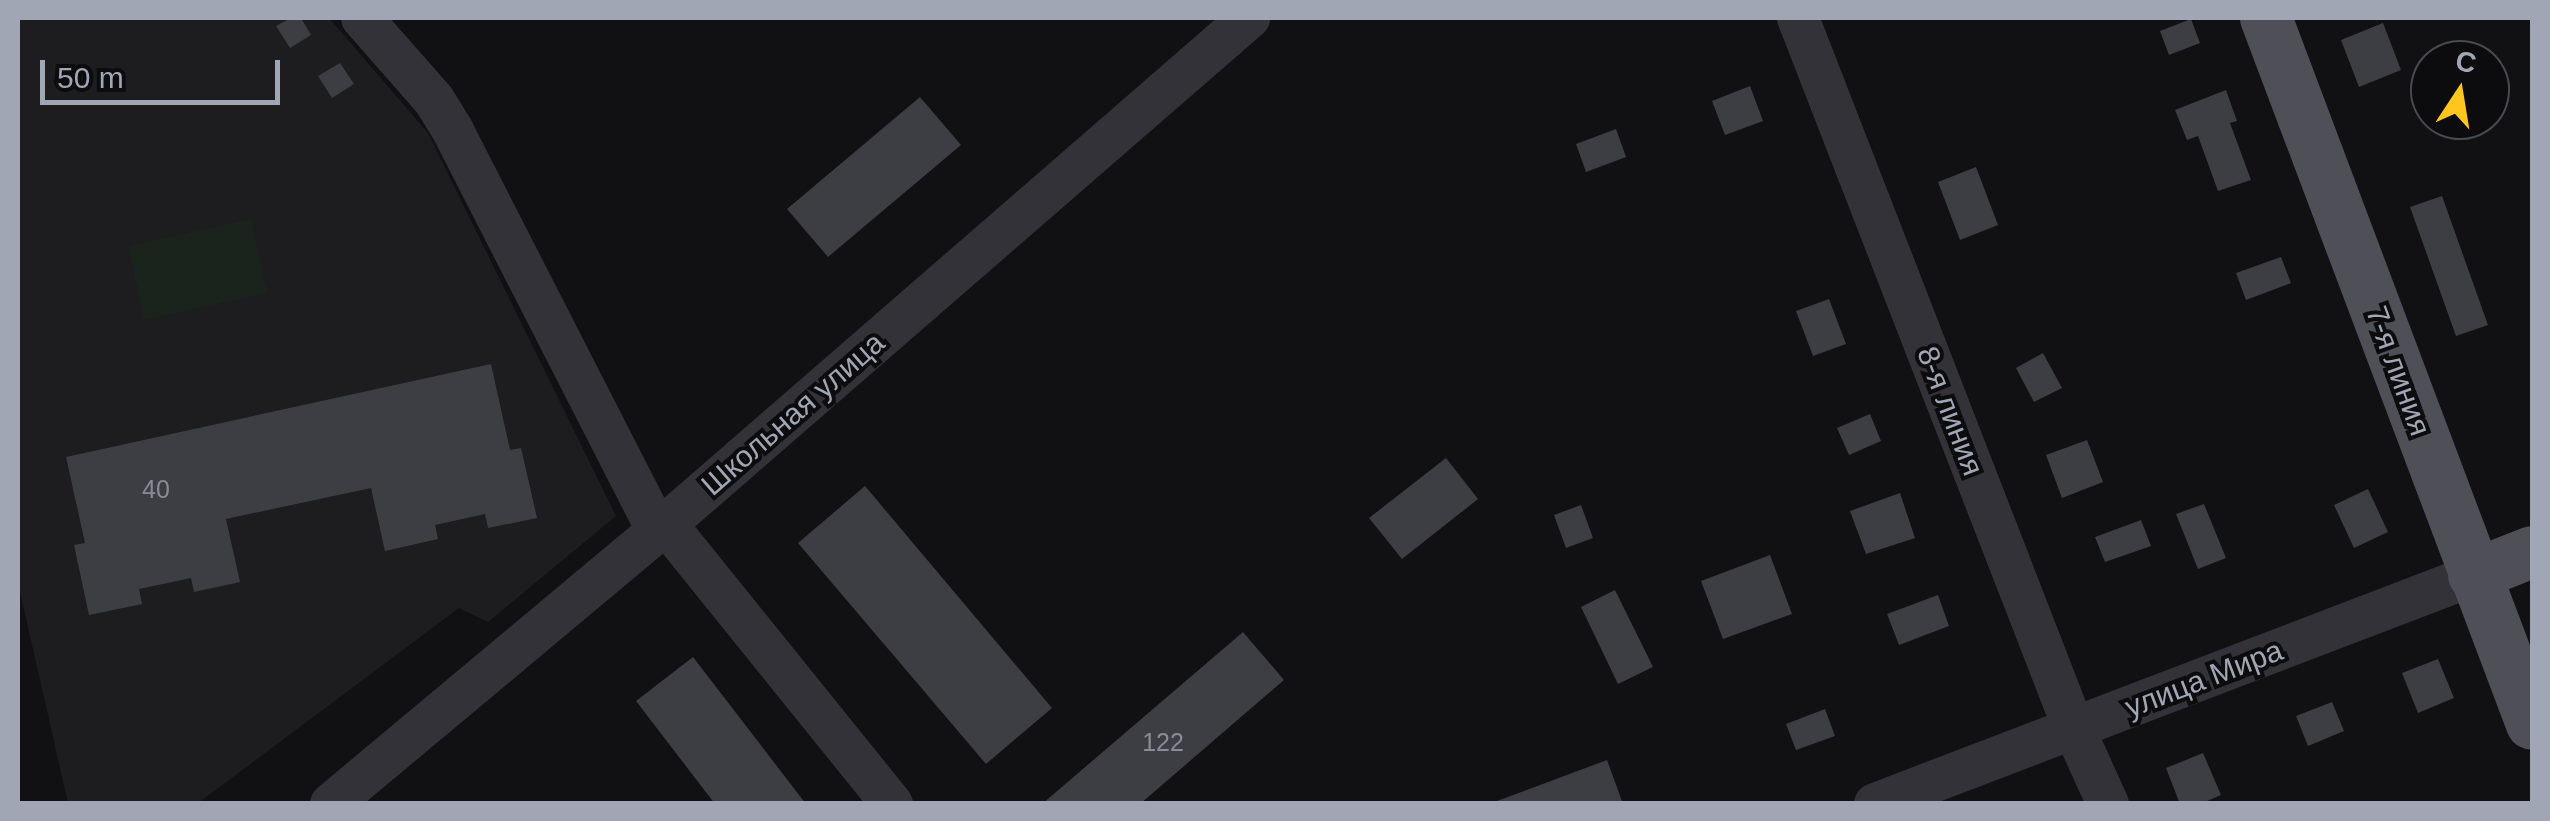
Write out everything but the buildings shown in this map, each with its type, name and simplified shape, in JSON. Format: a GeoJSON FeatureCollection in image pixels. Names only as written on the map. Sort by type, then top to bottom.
{"type":"FeatureCollection","features":[{"type":"Feature","properties":{"kind":"main road","name":"7-я линия"},"geometry":{"type":"LineString","coordinates":[[2266,18],[2532,724]]}},
{"type":"Feature","properties":{"kind":"main road","name":"улица Мира"},"geometry":{"type":"LineString","coordinates":[[2474,574],[2532,552]]}},
{"type":"Feature","properties":{"kind":"street"},"geometry":{"type":"LineString","coordinates":[[362,18],[434,100],[662,528],[892,804]]}},
{"type":"Feature","properties":{"kind":"street","name":"Школьная улица"},"geometry":{"type":"LineString","coordinates":[[331,804],[662,528],[1249,18]]}},
{"type":"Feature","properties":{"kind":"street","name":"8-я линия"},"geometry":{"type":"LineString","coordinates":[[1798,18],[2074,729],[2108,804]]}},
{"type":"Feature","properties":{"kind":"street","name":"улица Мира"},"geometry":{"type":"LineString","coordinates":[[1875,804],[2474,574]]}},
{"type":"Feature","properties":{"kind":"shaded area"},"geometry":{"type":"Polygon","coordinates":[[[18,18],[329,18],[428,133],[616,516],[488,622],[459,608],[198,803],[68,803],[18,583],[18,18]]]}},
{"type":"Feature","properties":{"kind":"shaded area"},"geometry":{"type":"Polygon","coordinates":[[[251,219],[267,293],[144,320],[128,246],[251,219]]]}}]}
